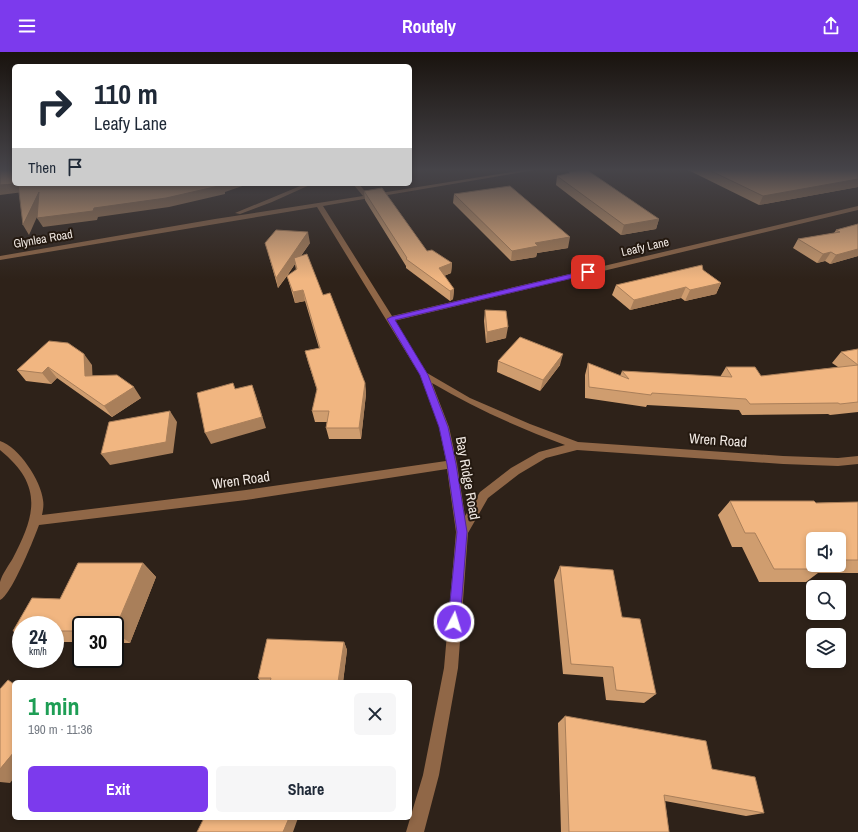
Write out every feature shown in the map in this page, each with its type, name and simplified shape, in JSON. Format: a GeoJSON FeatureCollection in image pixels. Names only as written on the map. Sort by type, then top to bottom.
{"type":"FeatureCollection","features":[{"type":"Feature","properties":{"kind":"street","name":"Glynlea Road"},"geometry":{"type":"LineString","coordinates":[[209,223],[257,206]]}},
{"type":"Feature","properties":{"kind":"street","name":"Glynlea Road"},"geometry":{"type":"LineString","coordinates":[[0,258],[310,206]]}},
{"type":"Feature","properties":{"kind":"street","name":"Bay Ridge Road"},"geometry":{"type":"LineString","coordinates":[[320,206],[391,319],[424,375],[444,427],[452,464],[462,532],[451,668],[431,775],[415,832]]}},
{"type":"Feature","properties":{"kind":"street","name":"Leafy Lane"},"geometry":{"type":"LineString","coordinates":[[391,319],[858,208]]}},
{"type":"Feature","properties":{"kind":"street","name":"Wren Road"},"geometry":{"type":"LineString","coordinates":[[424,375],[467,400],[527,427],[577,446],[783,460],[838,462],[858,460]]}},
{"type":"Feature","properties":{"kind":"street"},"geometry":{"type":"LineString","coordinates":[[0,445],[19,462],[32,482],[38,501],[34,521],[19,562],[0,594]]}},
{"type":"Feature","properties":{"kind":"street","name":"Wren Road"},"geometry":{"type":"LineString","coordinates":[[462,532],[484,495],[496,485],[515,471],[543,454],[577,446]]}},
{"type":"Feature","properties":{"kind":"street","name":"Wren Road"},"geometry":{"type":"LineString","coordinates":[[34,521],[246,495],[452,464]]}},
{"type":"Feature","properties":{"kind":"building"},"geometry":{"type":"Polygon","coordinates":[[[21,206],[32,206],[23,225],[21,206]]]}},
{"type":"Feature","properties":{"kind":"building"},"geometry":{"type":"Polygon","coordinates":[[[38,206],[106,206],[94,208],[93,211],[37,218],[38,206]]]}},
{"type":"Feature","properties":{"kind":"building"},"geometry":{"type":"Polygon","coordinates":[[[374,206],[395,206],[427,251],[432,250],[452,263],[439,268],[454,289],[450,291],[406,259],[407,258],[374,206]]]}},
{"type":"Feature","properties":{"kind":"building"},"geometry":{"type":"Polygon","coordinates":[[[467,206],[534,206],[570,237],[535,243],[538,246],[512,251],[467,206]]]}},
{"type":"Feature","properties":{"kind":"building"},"geometry":{"type":"Polygon","coordinates":[[[599,206],[640,206],[659,219],[624,225],[599,206]]]}},
{"type":"Feature","properties":{"kind":"building"},"geometry":{"type":"Polygon","coordinates":[[[858,224],[858,249],[836,255],[831,252],[823,254],[798,239],[840,232],[836,230],[858,224]]]}},
{"type":"Feature","properties":{"kind":"building"},"geometry":{"type":"Polygon","coordinates":[[[276,230],[308,232],[276,278],[265,243],[276,230]]]}},
{"type":"Feature","properties":{"kind":"building"},"geometry":{"type":"Polygon","coordinates":[[[307,254],[323,295],[330,293],[365,383],[359,428],[326,428],[329,411],[312,411],[317,389],[305,351],[320,348],[303,290],[293,292],[287,276],[297,269],[294,258],[307,254]]]}},
{"type":"Feature","properties":{"kind":"building"},"geometry":{"type":"Polygon","coordinates":[[[702,265],[703,270],[721,283],[690,290],[686,287],[634,300],[616,285],[702,265]]]}},
{"type":"Feature","properties":{"kind":"building"},"geometry":{"type":"Polygon","coordinates":[[[485,310],[506,311],[508,327],[487,332],[485,310]]]}},
{"type":"Feature","properties":{"kind":"building"},"geometry":{"type":"Polygon","coordinates":[[[520,337],[563,354],[543,380],[498,361],[520,337]]]}},
{"type":"Feature","properties":{"kind":"building"},"geometry":{"type":"Polygon","coordinates":[[[49,341],[68,343],[84,354],[85,376],[117,375],[134,387],[104,406],[48,367],[42,373],[17,370],[49,341]]]}},
{"type":"Feature","properties":{"kind":"building"},"geometry":{"type":"Polygon","coordinates":[[[858,349],[858,365],[841,352],[858,349]]]}},
{"type":"Feature","properties":{"kind":"building"},"geometry":{"type":"Polygon","coordinates":[[[588,363],[629,379],[622,371],[732,377],[726,367],[755,367],[761,376],[858,365],[858,402],[840,404],[750,404],[746,399],[652,393],[651,395],[589,387],[588,363]]]}},
{"type":"Feature","properties":{"kind":"building"},"geometry":{"type":"Polygon","coordinates":[[[233,383],[235,389],[252,385],[262,417],[205,433],[197,393],[233,383]]]}},
{"type":"Feature","properties":{"kind":"building"},"geometry":{"type":"Polygon","coordinates":[[[170,411],[166,442],[101,454],[109,422],[170,411]]]}},
{"type":"Feature","properties":{"kind":"building"},"geometry":{"type":"Polygon","coordinates":[[[730,501],[814,501],[816,503],[858,502],[858,560],[846,560],[846,532],[806,532],[806,569],[774,569],[755,533],[745,533],[730,501]]]}},
{"type":"Feature","properties":{"kind":"building"},"geometry":{"type":"Polygon","coordinates":[[[78,563],[143,563],[121,616],[72,616],[72,631],[64,631],[64,616],[22,616],[32,598],[60,599],[78,563]]]}},
{"type":"Feature","properties":{"kind":"building"},"geometry":{"type":"Polygon","coordinates":[[[560,566],[613,570],[622,617],[640,619],[656,694],[616,690],[613,667],[571,664],[560,566]]]}},
{"type":"Feature","properties":{"kind":"building"},"geometry":{"type":"Polygon","coordinates":[[[267,639],[344,642],[338,680],[270,680],[271,678],[258,678],[267,639]]]}},
{"type":"Feature","properties":{"kind":"building"},"geometry":{"type":"Polygon","coordinates":[[[8,680],[12,683],[12,754],[0,769],[0,689],[8,680]]]}},
{"type":"Feature","properties":{"kind":"building"},"geometry":{"type":"Polygon","coordinates":[[[565,716],[706,741],[712,769],[755,777],[764,813],[664,795],[669,832],[569,832],[565,716]]]}},
{"type":"Feature","properties":{"kind":"building"},"geometry":{"type":"Polygon","coordinates":[[[203,820],[288,820],[283,832],[197,832],[203,820]]]}},
{"type":"Feature","properties":{"kind":"route"},"geometry":{"type":"LineString","coordinates":[[454,622],[462,532],[452,464],[444,427],[424,375],[391,319],[588,272]]}}]}
